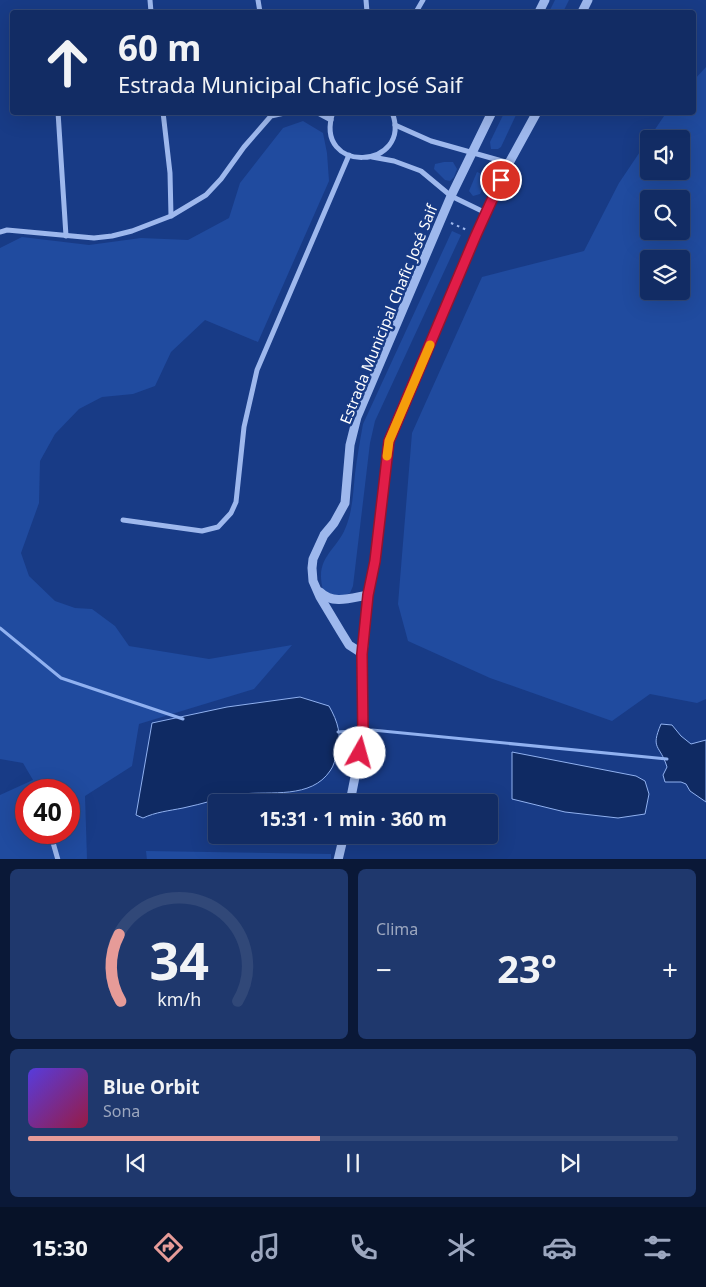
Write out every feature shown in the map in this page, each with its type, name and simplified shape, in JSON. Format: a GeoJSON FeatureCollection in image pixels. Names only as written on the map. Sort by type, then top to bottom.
{"type":"FeatureCollection","features":[{"type":"Feature","properties":{"kind":"street"},"geometry":{"type":"LineString","coordinates":[[58,115],[66,236]]}},
{"type":"Feature","properties":{"kind":"street"},"geometry":{"type":"LineString","coordinates":[[163,115],[170,173],[171,216]]}},
{"type":"Feature","properties":{"kind":"street"},"geometry":{"type":"LineString","coordinates":[[0,232],[7,230],[94,238],[112,236],[171,216],[206,195],[221,179],[270,115]]}},
{"type":"Feature","properties":{"kind":"street"},"geometry":{"type":"LineString","coordinates":[[322,115],[331,120]]}},
{"type":"Feature","properties":{"kind":"street"},"geometry":{"type":"LineString","coordinates":[[332,115],[330,130],[333,141],[349,155],[360,158],[372,157],[394,161],[421,171],[451,196],[486,213]]}},
{"type":"Feature","properties":{"kind":"street"},"geometry":{"type":"LineString","coordinates":[[372,157],[379,154],[391,141],[395,125],[393,115]]}},
{"type":"Feature","properties":{"kind":"street","name":"Estrada Municipal Chafic José Saif"},"geometry":{"type":"LineString","coordinates":[[362,654],[349,645],[318,591],[313,580],[313,559],[324,536],[345,503],[350,445],[357,417],[451,196],[490,115]]}},
{"type":"Feature","properties":{"kind":"street"},"geometry":{"type":"LineString","coordinates":[[352,794],[363,737],[362,654],[389,441],[476,235],[509,163],[535,115]]}},
{"type":"Feature","properties":{"kind":"street"},"geometry":{"type":"LineString","coordinates":[[395,125],[430,141],[509,163]]}},
{"type":"Feature","properties":{"kind":"street"},"geometry":{"type":"LineString","coordinates":[[122,520],[202,531],[218,526],[230,514],[236,502],[247,406],[257,370],[349,155]]}},
{"type":"Feature","properties":{"kind":"street"},"geometry":{"type":"LineString","coordinates":[[318,591],[328,598],[336,600],[368,595]]}},
{"type":"Feature","properties":{"kind":"street"},"geometry":{"type":"LineString","coordinates":[[53,844],[58,859]]}},
{"type":"Feature","properties":{"kind":"street"},"geometry":{"type":"LineString","coordinates":[[338,859],[342,844]]}},
{"type":"Feature","properties":{"kind":"path"},"geometry":{"type":"LineString","coordinates":[[442,218],[476,235]]}},
{"type":"Feature","properties":{"kind":"shaded area"},"geometry":{"type":"Polygon","coordinates":[[[555,0],[569,0],[564,10],[550,10],[555,0]]]}},
{"type":"Feature","properties":{"kind":"shaded area"},"geometry":{"type":"Polygon","coordinates":[[[706,67],[706,699],[697,703],[650,694],[612,721],[490,678],[408,641],[398,604],[412,433],[482,277],[584,251],[619,183],[640,152],[640,180],[690,180],[690,130],[655,130],[665,115],[696,115],[696,78],[706,67]]]}},
{"type":"Feature","properties":{"kind":"shaded area"},"geometry":{"type":"Polygon","coordinates":[[[503,115],[516,115],[501,147],[491,149],[490,142],[503,115]]]}},
{"type":"Feature","properties":{"kind":"shaded area"},"geometry":{"type":"Polygon","coordinates":[[[303,121],[323,133],[329,181],[258,342],[205,320],[171,352],[155,386],[133,394],[102,397],[79,409],[55,434],[40,461],[39,503],[21,553],[29,576],[55,601],[75,608],[92,609],[115,626],[129,646],[209,659],[292,645],[254,689],[139,724],[132,766],[85,796],[87,859],[0,859],[0,795],[15,788],[15,844],[80,844],[80,779],[32,779],[23,763],[0,759],[0,248],[22,237],[89,245],[141,238],[188,240],[229,218],[240,183],[283,128],[303,121]]]}},
{"type":"Feature","properties":{"kind":"shaded area"},"geometry":{"type":"Polygon","coordinates":[[[453,162],[457,169],[450,181],[445,180],[434,169],[435,164],[453,162]]]}},
{"type":"Feature","properties":{"kind":"shaded area"},"geometry":{"type":"Polygon","coordinates":[[[477,172],[485,175],[487,179],[480,194],[473,196],[469,191],[477,172]]]}},
{"type":"Feature","properties":{"kind":"shaded area"},"geometry":{"type":"Polygon","coordinates":[[[452,231],[461,235],[375,421],[370,443],[353,586],[350,593],[339,596],[323,590],[322,569],[324,561],[343,533],[349,518],[363,424],[452,231]]]}},
{"type":"Feature","properties":{"kind":"shaded area"},"geometry":{"type":"Polygon","coordinates":[[[300,697],[329,706],[337,723],[339,734],[337,753],[331,769],[322,780],[301,790],[278,793],[208,794],[208,802],[143,818],[136,815],[152,723],[227,707],[300,697]]]}},
{"type":"Feature","properties":{"kind":"shaded area"},"geometry":{"type":"Polygon","coordinates":[[[661,724],[672,725],[691,744],[706,740],[706,802],[690,791],[686,784],[681,782],[665,782],[663,775],[667,767],[656,743],[661,724]]]}},
{"type":"Feature","properties":{"kind":"shaded area"},"geometry":{"type":"Polygon","coordinates":[[[512,752],[636,776],[645,781],[649,794],[645,814],[618,818],[565,812],[512,799],[512,752]]]}},
{"type":"Feature","properties":{"kind":"shaded area"},"geometry":{"type":"Polygon","coordinates":[[[146,851],[331,854],[331,859],[147,859],[146,851]]]}},
{"type":"Feature","properties":{"kind":"waterway"},"geometry":{"type":"LineString","coordinates":[[0,628],[61,678],[183,719]]}},
{"type":"Feature","properties":{"kind":"waterway"},"geometry":{"type":"LineString","coordinates":[[372,730],[667,759]]}},
{"type":"Feature","properties":{"kind":"waterway"},"geometry":{"type":"LineString","coordinates":[[338,732],[353,731]]}},
{"type":"Feature","properties":{"kind":"slow traffic"},"geometry":{"type":"LineString","coordinates":[[387,456],[389,441],[430,345]]}},
{"type":"Feature","properties":{"kind":"route"},"geometry":{"type":"LineString","coordinates":[[360,753],[363,737],[362,654],[389,441],[501,180]]}}]}
